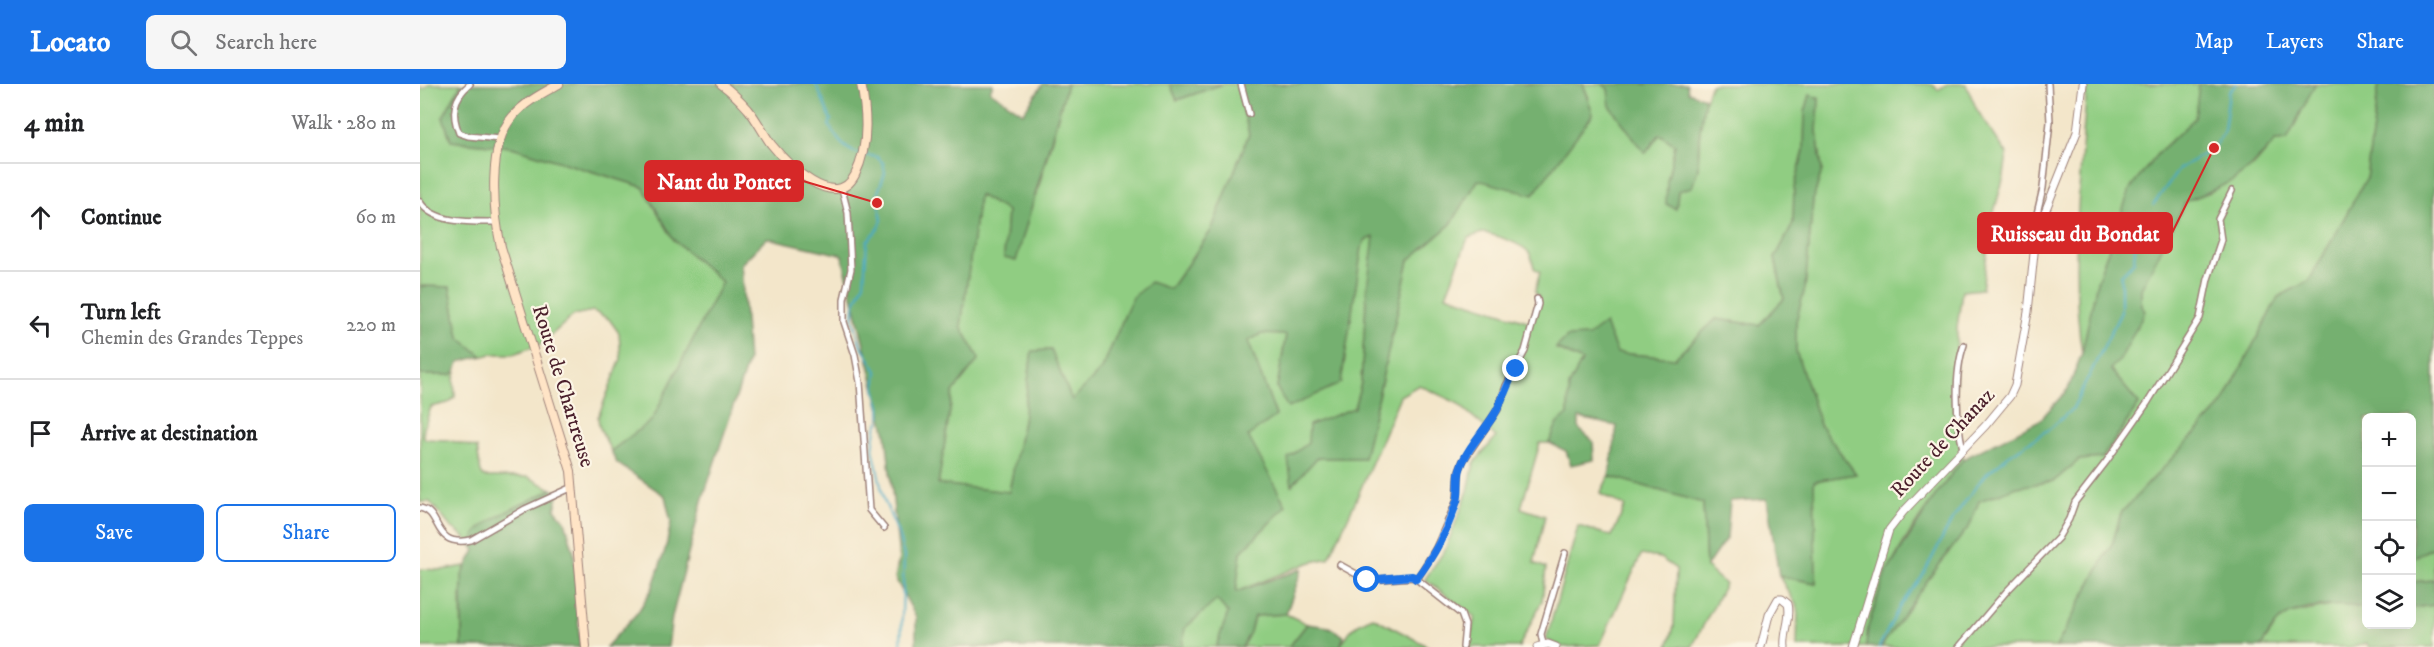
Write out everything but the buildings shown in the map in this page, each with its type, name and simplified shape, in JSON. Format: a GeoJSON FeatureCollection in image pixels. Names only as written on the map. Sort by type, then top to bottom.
{"type":"FeatureCollection","features":[{"type":"Feature","properties":{"kind":"main road"},"geometry":{"type":"LineString","coordinates":[[500,139],[504,127],[523,106],[559,84]]}},
{"type":"Feature","properties":{"kind":"main road"},"geometry":{"type":"LineString","coordinates":[[721,84],[750,111],[771,143],[790,164],[818,184],[833,190],[842,189],[852,181],[860,160],[866,116],[861,84]]}},
{"type":"Feature","properties":{"kind":"main road","name":"Route de Chartreuse"},"geometry":{"type":"LineString","coordinates":[[500,139],[496,169],[496,222],[501,247],[572,471],[586,647]]}},
{"type":"Feature","properties":{"kind":"street"},"geometry":{"type":"LineString","coordinates":[[470,84],[463,90],[453,109],[454,121],[459,133],[500,139]]}},
{"type":"Feature","properties":{"kind":"street"},"geometry":{"type":"LineString","coordinates":[[1241,84],[1249,114]]}},
{"type":"Feature","properties":{"kind":"street"},"geometry":{"type":"LineString","coordinates":[[2038,226],[2035,222],[2043,188],[2050,122],[2048,84]]}},
{"type":"Feature","properties":{"kind":"street","name":"Route de Chanaz"},"geometry":{"type":"LineString","coordinates":[[1853,647],[1889,530],[2001,407],[2015,385],[2026,330],[2038,226],[2077,132],[2083,84]]}},
{"type":"Feature","properties":{"kind":"street"},"geometry":{"type":"LineString","coordinates":[[842,189],[848,213],[851,269],[844,299],[844,322],[855,355],[860,382],[869,510],[884,528]]}},
{"type":"Feature","properties":{"kind":"street"},"geometry":{"type":"LineString","coordinates":[[1959,647],[2006,592],[2058,538],[2069,519],[2075,502],[2148,402],[2200,318],[2208,279],[2221,240],[2218,219],[2232,191]]}},
{"type":"Feature","properties":{"kind":"street"},"geometry":{"type":"LineString","coordinates":[[420,202],[430,213],[441,217],[496,222]]}},
{"type":"Feature","properties":{"kind":"street"},"geometry":{"type":"LineString","coordinates":[[1416,579],[1436,548],[1457,500],[1459,471],[1463,461],[1498,409],[1506,386],[1525,351],[1537,299]]}},
{"type":"Feature","properties":{"kind":"street"},"geometry":{"type":"LineString","coordinates":[[1963,449],[1958,423],[1959,363],[1964,345]]}},
{"type":"Feature","properties":{"kind":"street"},"geometry":{"type":"LineString","coordinates":[[420,508],[428,512],[444,537],[448,540],[462,542],[471,540],[525,509],[573,487]]}},
{"type":"Feature","properties":{"kind":"street"},"geometry":{"type":"LineString","coordinates":[[1556,647],[1540,645],[1541,634],[1565,553]]}},
{"type":"Feature","properties":{"kind":"street"},"geometry":{"type":"LineString","coordinates":[[1340,565],[1367,580],[1412,576],[1461,614],[1465,625],[1463,647]]}},
{"type":"Feature","properties":{"kind":"street"},"geometry":{"type":"LineString","coordinates":[[1761,647],[1771,606],[1778,599],[1782,599],[1790,609],[1785,632],[1785,647]]}},
{"type":"Feature","properties":{"kind":"green space"},"geometry":{"type":"Polygon","coordinates":[[[429,84],[461,84],[443,117],[451,141],[512,147],[643,187],[674,240],[722,282],[652,420],[611,451],[599,426],[598,417],[621,359],[619,333],[609,319],[593,311],[574,315],[541,344],[513,354],[491,354],[481,357],[459,337],[450,287],[420,286],[420,88],[424,89],[429,84]]]}},
{"type":"Feature","properties":{"kind":"green space"},"geometry":{"type":"Polygon","coordinates":[[[461,84],[993,84],[990,91],[1023,113],[1043,84],[1067,84],[1016,261],[1004,258],[1007,211],[979,195],[961,326],[979,359],[953,392],[938,484],[1009,492],[1023,421],[1032,351],[1051,350],[1072,400],[1102,369],[1132,298],[1150,282],[1170,289],[1211,231],[1249,134],[1237,84],[1583,84],[1593,114],[1533,195],[1478,180],[1451,224],[1409,260],[1364,458],[1317,458],[1292,485],[1288,458],[1308,443],[1309,425],[1354,408],[1361,383],[1367,288],[1374,237],[1365,240],[1362,247],[1341,383],[1288,408],[1277,388],[1286,335],[1261,334],[1248,341],[1276,416],[1248,436],[1286,506],[1241,552],[1236,592],[1302,569],[1286,614],[1254,616],[1250,632],[1242,647],[1216,647],[1228,613],[1217,600],[1185,628],[1182,647],[916,647],[916,617],[895,578],[899,558],[886,434],[842,255],[767,238],[741,264],[748,361],[702,501],[672,617],[668,647],[606,647],[638,612],[652,589],[666,547],[671,522],[665,496],[617,463],[611,451],[652,420],[722,282],[674,240],[643,187],[512,147],[451,141],[443,117],[461,84]]]}},
{"type":"Feature","properties":{"kind":"green space"},"geometry":{"type":"Polygon","coordinates":[[[1067,84],[1170,84],[1177,100],[1223,84],[1237,84],[1249,134],[1211,231],[1170,289],[1132,298],[1102,369],[1072,401],[1051,350],[1032,351],[1023,421],[1009,492],[938,485],[953,392],[979,359],[961,326],[979,194],[1007,211],[1004,258],[1037,193],[1067,84]]]}},
{"type":"Feature","properties":{"kind":"green space"},"geometry":{"type":"Polygon","coordinates":[[[1170,84],[1223,84],[1177,100],[1170,84]]]}},
{"type":"Feature","properties":{"kind":"green space"},"geometry":{"type":"Polygon","coordinates":[[[1583,84],[1602,84],[1608,88],[1611,106],[1646,153],[1660,134],[1675,145],[1667,182],[1676,208],[1678,191],[1698,169],[1702,115],[1711,84],[1932,84],[1938,90],[1947,84],[1966,84],[1977,110],[2007,154],[2004,176],[1992,219],[1982,289],[1962,291],[1957,328],[1955,418],[1963,459],[1915,524],[1888,571],[1870,621],[1866,647],[1797,647],[1798,608],[1779,576],[1816,583],[1814,481],[1856,474],[1820,425],[1796,351],[1796,321],[1805,288],[1813,200],[1822,170],[1817,131],[1819,99],[1810,95],[1805,112],[1804,151],[1794,188],[1793,224],[1775,258],[1784,299],[1759,325],[1716,319],[1675,358],[1617,353],[1588,336],[1567,338],[1556,349],[1582,361],[1569,386],[1568,415],[1549,443],[1540,443],[1521,508],[1545,516],[1534,563],[1546,568],[1542,601],[1519,647],[1468,647],[1475,617],[1425,579],[1445,550],[1468,491],[1474,463],[1496,437],[1457,403],[1419,385],[1400,396],[1329,558],[1308,563],[1236,592],[1241,552],[1286,506],[1247,436],[1276,415],[1248,341],[1261,334],[1286,335],[1277,388],[1341,383],[1362,247],[1365,240],[1375,237],[1367,288],[1361,383],[1354,408],[1309,426],[1309,443],[1292,484],[1317,458],[1364,458],[1409,260],[1451,224],[1478,180],[1589,98],[1583,84]],[[1482,233],[1468,238],[1446,295],[1530,322],[1539,297],[1535,291],[1540,272],[1534,268],[1531,255],[1527,250],[1508,240],[1482,233]]]}},
{"type":"Feature","properties":{"kind":"green space"},"geometry":{"type":"Polygon","coordinates":[[[1602,84],[1687,84],[1688,92],[1705,98],[1699,138],[1698,169],[1692,187],[1678,191],[1676,209],[1666,204],[1667,182],[1675,145],[1660,134],[1645,153],[1610,106],[1608,89],[1602,84]]]}},
{"type":"Feature","properties":{"kind":"green space"},"geometry":{"type":"Polygon","coordinates":[[[2087,84],[2199,84],[2200,87],[2195,118],[2158,153],[2130,190],[2097,282],[2082,353],[2078,321],[2076,253],[2087,84]]]}},
{"type":"Feature","properties":{"kind":"green space"},"geometry":{"type":"Polygon","coordinates":[[[2199,84],[2315,84],[2287,140],[2275,141],[2245,172],[2214,190],[2186,201],[2141,289],[2141,305],[2145,311],[2120,360],[2110,369],[2139,404],[2102,458],[2079,460],[2054,481],[2017,487],[1979,501],[1970,525],[1932,574],[1881,647],[1866,647],[1868,627],[1885,575],[1935,496],[1963,459],[2040,420],[2068,389],[2082,353],[2097,282],[2130,189],[2158,153],[2195,118],[2199,84]]]}},
{"type":"Feature","properties":{"kind":"green space"},"geometry":{"type":"Polygon","coordinates":[[[2315,84],[2379,84],[2366,179],[2309,281],[2278,297],[2222,405],[2121,513],[2113,542],[2056,647],[1881,647],[1917,594],[1970,525],[1979,501],[2017,487],[2054,481],[2079,460],[2102,458],[2139,404],[2110,369],[2141,305],[2141,289],[2151,266],[2186,201],[2210,192],[2254,166],[2275,141],[2287,140],[2315,84]]]}},
{"type":"Feature","properties":{"kind":"green space"},"geometry":{"type":"Polygon","coordinates":[[[2379,84],[2434,84],[2434,547],[2416,556],[2416,413],[2362,413],[2362,608],[2334,606],[2298,611],[2280,620],[2261,647],[2056,647],[2113,542],[2121,513],[2222,405],[2278,297],[2309,281],[2366,179],[2379,84]]]}},
{"type":"Feature","properties":{"kind":"green space"},"geometry":{"type":"Polygon","coordinates":[[[1810,95],[1819,98],[1817,131],[1822,170],[1813,200],[1805,288],[1796,321],[1796,351],[1820,425],[1856,474],[1814,481],[1816,583],[1779,576],[1767,499],[1730,501],[1727,537],[1706,567],[1703,503],[1609,476],[1617,426],[1579,418],[1579,429],[1593,441],[1594,460],[1571,465],[1566,451],[1549,443],[1557,424],[1568,415],[1569,386],[1582,361],[1556,348],[1567,337],[1588,336],[1605,324],[1617,353],[1675,358],[1716,319],[1759,325],[1784,299],[1775,258],[1793,224],[1794,188],[1804,151],[1805,112],[1810,95]]]}},
{"type":"Feature","properties":{"kind":"green space"},"geometry":{"type":"Polygon","coordinates":[[[420,286],[450,287],[459,337],[482,356],[459,362],[456,371],[450,375],[420,375],[420,286]]]}},
{"type":"Feature","properties":{"kind":"green space"},"geometry":{"type":"Polygon","coordinates":[[[456,371],[455,397],[448,403],[431,407],[423,436],[426,439],[448,440],[477,448],[481,473],[484,477],[528,477],[552,489],[482,527],[475,534],[472,546],[450,526],[430,502],[420,502],[420,375],[450,375],[456,371]]]}},
{"type":"Feature","properties":{"kind":"green space"},"geometry":{"type":"Polygon","coordinates":[[[1609,476],[1703,503],[1706,567],[1725,584],[1692,647],[1668,647],[1674,626],[1676,569],[1660,558],[1641,555],[1600,645],[1563,647],[1546,640],[1578,526],[1612,536],[1625,506],[1600,494],[1609,476]]]}},
{"type":"Feature","properties":{"kind":"green space"},"geometry":{"type":"Polygon","coordinates":[[[552,489],[559,492],[555,509],[565,521],[574,553],[580,647],[462,647],[462,575],[475,550],[472,546],[476,533],[501,515],[552,489]]]}},
{"type":"Feature","properties":{"kind":"green space"},"geometry":{"type":"Polygon","coordinates":[[[2434,547],[2434,580],[2416,582],[2416,556],[2434,547]]]}},
{"type":"Feature","properties":{"kind":"green space"},"geometry":{"type":"Polygon","coordinates":[[[465,566],[461,594],[462,647],[420,647],[420,569],[442,570],[465,566]]]}},
{"type":"Feature","properties":{"kind":"green space"},"geometry":{"type":"Polygon","coordinates":[[[2434,580],[2434,605],[2416,607],[2416,582],[2434,580]]]}},
{"type":"Feature","properties":{"kind":"green space"},"geometry":{"type":"Polygon","coordinates":[[[1217,599],[1228,613],[1216,647],[1182,647],[1184,628],[1217,599]]]}},
{"type":"Feature","properties":{"kind":"green space"},"geometry":{"type":"Polygon","coordinates":[[[2341,604],[2362,608],[2362,629],[2416,629],[2416,607],[2434,605],[2434,647],[2369,647],[2367,643],[2354,647],[2261,647],[2278,622],[2290,614],[2341,604]]]}},
{"type":"Feature","properties":{"kind":"green space"},"geometry":{"type":"Polygon","coordinates":[[[1286,614],[1307,624],[1289,647],[1242,647],[1250,632],[1254,616],[1286,614]]]}},
{"type":"Feature","properties":{"kind":"green space"},"geometry":{"type":"Polygon","coordinates":[[[1373,617],[1429,647],[1340,647],[1353,628],[1373,617]]]}},
{"type":"Feature","properties":{"kind":"green space"},"geometry":{"type":"Polygon","coordinates":[[[1307,624],[1329,627],[1344,636],[1340,647],[1289,647],[1307,624]]]}},
{"type":"Feature","properties":{"kind":"waterway"},"geometry":{"type":"LineString","coordinates":[[816,84],[831,120],[829,125],[835,135],[845,147],[860,154]]}},
{"type":"Feature","properties":{"kind":"waterway"},"geometry":{"type":"LineString","coordinates":[[2153,205],[2180,168],[2214,148],[2224,131],[2229,92],[2236,84]]}},
{"type":"Feature","properties":{"kind":"waterway"},"geometry":{"type":"LineString","coordinates":[[865,155],[877,157],[883,163],[885,173],[877,195],[882,220],[879,228],[867,241],[864,283],[854,305],[853,319],[861,346],[877,371],[875,388],[880,407],[880,420],[876,428],[873,449],[884,500],[898,533],[904,556],[901,647]]}},
{"type":"Feature","properties":{"kind":"waterway"},"geometry":{"type":"LineString","coordinates":[[1879,647],[1901,604],[1922,577],[1952,520],[1983,477],[2008,456],[2052,427],[2073,408],[2121,312],[2121,275],[2134,262],[2136,235],[2150,215]]}},
{"type":"Feature","properties":{"kind":"place","name":"Ruisseau du Bondat"},"geometry":{"type":"Point","coordinates":[2214,148]}},
{"type":"Feature","properties":{"kind":"place","name":"Nant du Pontet"},"geometry":{"type":"Point","coordinates":[877,203]}},
{"type":"Feature","properties":{"kind":"route"},"geometry":{"type":"LineString","coordinates":[[1367,580],[1412,576],[1416,579],[1429,562],[1457,500],[1459,471],[1463,461],[1498,409],[1506,386],[1516,369]]}}]}
